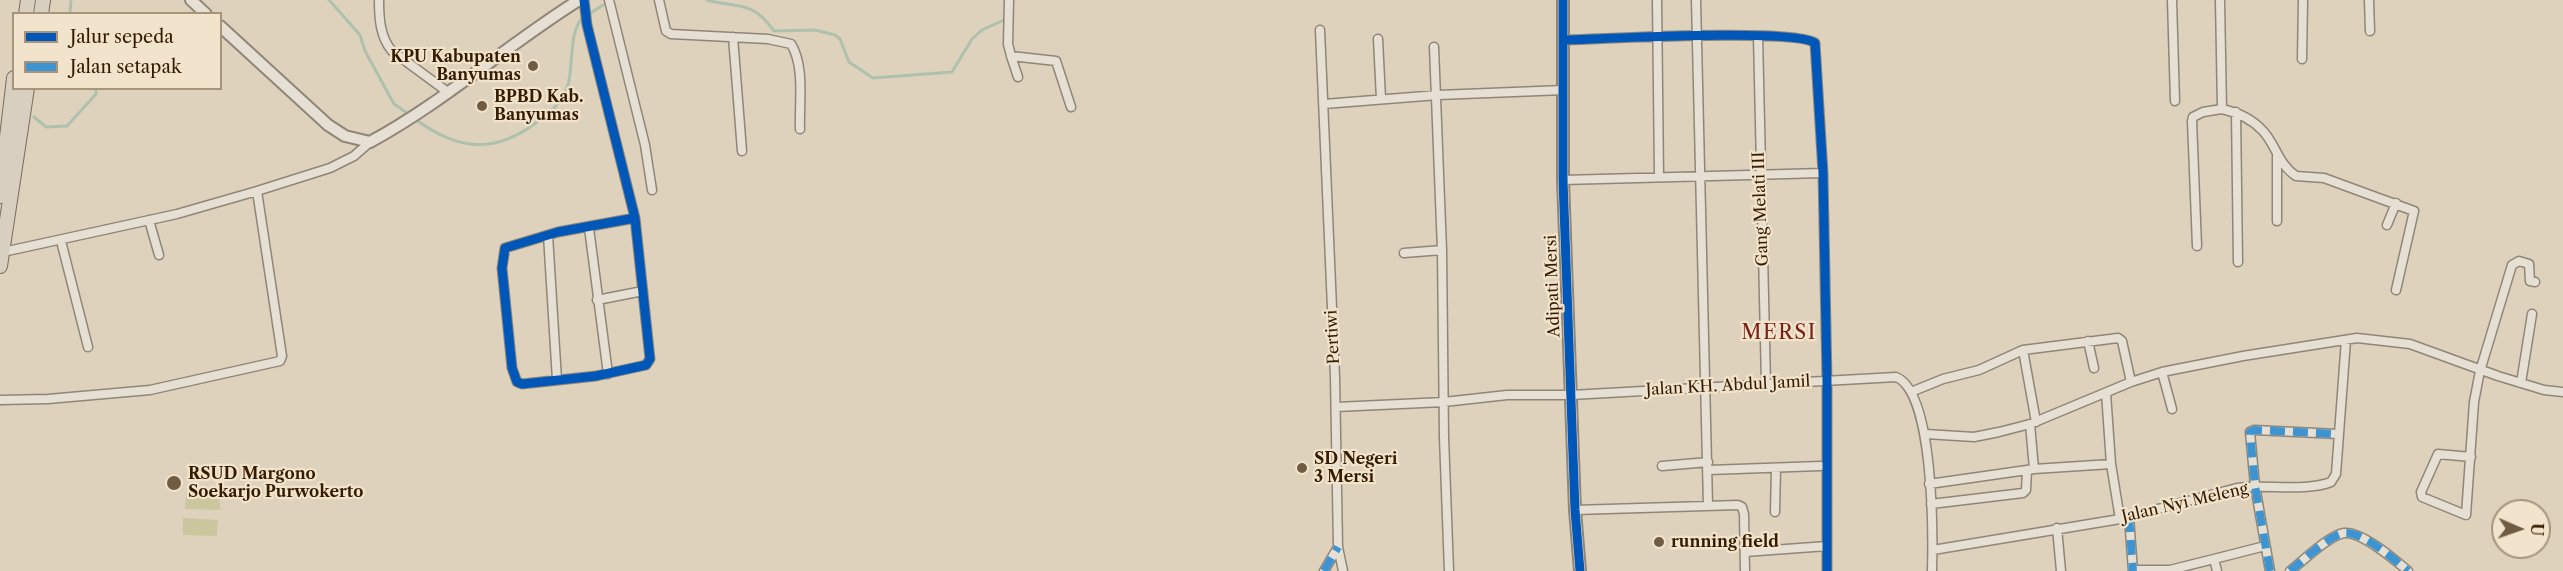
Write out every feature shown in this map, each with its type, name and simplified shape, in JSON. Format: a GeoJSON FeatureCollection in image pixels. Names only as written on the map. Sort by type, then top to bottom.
{"type":"FeatureCollection","features":[{"type":"Feature","properties":{"kind":"highway"},"geometry":{"type":"LineString","coordinates":[[0,196],[12,89]]}},
{"type":"Feature","properties":{"kind":"highway"},"geometry":{"type":"LineString","coordinates":[[0,266],[27,90]]}},
{"type":"Feature","properties":{"kind":"street"},"geometry":{"type":"LineString","coordinates":[[191,0],[204,12]]}},
{"type":"Feature","properties":{"kind":"street"},"geometry":{"type":"LineString","coordinates":[[379,0],[380,20],[386,43],[392,51],[449,93]]}},
{"type":"Feature","properties":{"kind":"street"},"geometry":{"type":"LineString","coordinates":[[609,0],[645,145],[652,190]]}},
{"type":"Feature","properties":{"kind":"street"},"geometry":{"type":"LineString","coordinates":[[659,0],[666,31],[671,34],[776,40],[791,44],[795,51],[797,66],[800,129]]}},
{"type":"Feature","properties":{"kind":"street"},"geometry":{"type":"LineString","coordinates":[[1009,0],[1008,44],[1018,77]]}},
{"type":"Feature","properties":{"kind":"street","name":"Adipati Mersi"},"geometry":{"type":"LineString","coordinates":[[1563,0],[1563,180],[1575,510],[1580,571]]}},
{"type":"Feature","properties":{"kind":"street"},"geometry":{"type":"LineString","coordinates":[[1657,0],[1659,177]]}},
{"type":"Feature","properties":{"kind":"street"},"geometry":{"type":"LineString","coordinates":[[1696,0],[1708,505]]}},
{"type":"Feature","properties":{"kind":"street"},"geometry":{"type":"LineString","coordinates":[[2172,0],[2175,101]]}},
{"type":"Feature","properties":{"kind":"street"},"geometry":{"type":"LineString","coordinates":[[2220,0],[2222,109]]}},
{"type":"Feature","properties":{"kind":"street"},"geometry":{"type":"LineString","coordinates":[[2302,59],[2303,0]]}},
{"type":"Feature","properties":{"kind":"street"},"geometry":{"type":"LineString","coordinates":[[2369,0],[2370,31]]}},
{"type":"Feature","properties":{"kind":"street"},"geometry":{"type":"LineString","coordinates":[[3,252],[149,220],[257,191],[330,168],[354,156],[369,142],[423,111],[504,50],[583,2],[635,218],[650,359],[646,365],[608,374],[522,384],[517,382],[513,377],[502,268],[505,248],[548,235],[635,218]]}},
{"type":"Feature","properties":{"kind":"street"},"geometry":{"type":"LineString","coordinates":[[222,28],[328,125],[345,135],[369,142]]}},
{"type":"Feature","properties":{"kind":"street","name":"Pertiwi"},"geometry":{"type":"LineString","coordinates":[[1320,30],[1336,407],[1338,547],[1343,571]]}},
{"type":"Feature","properties":{"kind":"street"},"geometry":{"type":"LineString","coordinates":[[1563,40],[1758,36],[1808,38],[1815,43],[1823,173],[1827,381],[1827,571]]}},
{"type":"Feature","properties":{"kind":"street","name":"Gang Melati III"},"geometry":{"type":"LineString","coordinates":[[1758,36],[1766,383]]}},
{"type":"Feature","properties":{"kind":"street"},"geometry":{"type":"LineString","coordinates":[[733,38],[742,151]]}},
{"type":"Feature","properties":{"kind":"street"},"geometry":{"type":"LineString","coordinates":[[1378,39],[1381,99]]}},
{"type":"Feature","properties":{"kind":"street"},"geometry":{"type":"LineString","coordinates":[[1434,47],[1438,95],[1449,571]]}},
{"type":"Feature","properties":{"kind":"street"},"geometry":{"type":"LineString","coordinates":[[1011,56],[1056,61],[1071,107]]}},
{"type":"Feature","properties":{"kind":"street"},"geometry":{"type":"LineString","coordinates":[[1323,104],[1438,95],[1564,90]]}},
{"type":"Feature","properties":{"kind":"street"},"geometry":{"type":"LineString","coordinates":[[2197,246],[2192,121],[2193,117],[2203,112],[2222,109],[2236,112],[2263,131],[2277,156],[2296,176],[2324,178],[2413,209],[2415,212],[2396,290]]}},
{"type":"Feature","properties":{"kind":"street"},"geometry":{"type":"LineString","coordinates":[[2236,112],[2238,262]]}},
{"type":"Feature","properties":{"kind":"street"},"geometry":{"type":"LineString","coordinates":[[2277,156],[2277,221]]}},
{"type":"Feature","properties":{"kind":"street"},"geometry":{"type":"LineString","coordinates":[[1563,180],[1823,173]]}},
{"type":"Feature","properties":{"kind":"street"},"geometry":{"type":"LineString","coordinates":[[0,400],[48,399],[150,390],[280,361],[282,356],[257,191]]}},
{"type":"Feature","properties":{"kind":"street"},"geometry":{"type":"LineString","coordinates":[[2387,225],[2396,203]]}},
{"type":"Feature","properties":{"kind":"street"},"geometry":{"type":"LineString","coordinates":[[149,220],[159,255]]}},
{"type":"Feature","properties":{"kind":"street"},"geometry":{"type":"LineString","coordinates":[[589,228],[608,374]]}},
{"type":"Feature","properties":{"kind":"street"},"geometry":{"type":"LineString","coordinates":[[548,235],[557,380]]}},
{"type":"Feature","properties":{"kind":"street"},"geometry":{"type":"LineString","coordinates":[[61,241],[88,347]]}},
{"type":"Feature","properties":{"kind":"street"},"geometry":{"type":"LineString","coordinates":[[1404,253],[1442,250]]}},
{"type":"Feature","properties":{"kind":"street"},"geometry":{"type":"LineString","coordinates":[[2471,457],[2438,454],[2421,492],[2422,497],[2466,515],[2471,457],[2472,421],[2480,371],[2496,325],[2512,265],[2519,261],[2529,264],[2530,281],[2535,282]]}},
{"type":"Feature","properties":{"kind":"street"},"geometry":{"type":"LineString","coordinates":[[597,300],[643,291]]}},
{"type":"Feature","properties":{"kind":"street"},"geometry":{"type":"LineString","coordinates":[[2521,383],[2532,314]]}},
{"type":"Feature","properties":{"kind":"street"},"geometry":{"type":"LineString","coordinates":[[1926,434],[1974,437],[2033,423],[2131,382],[2162,372],[2214,361],[2370,338],[2410,344],[2480,371],[2544,390],[2563,392]]}},
{"type":"Feature","properties":{"kind":"street"},"geometry":{"type":"LineString","coordinates":[[1932,571],[1933,550],[1926,434],[1911,392],[1943,379],[1979,370],[2023,350],[2120,339],[2131,382]]}},
{"type":"Feature","properties":{"kind":"street","name":"Jalan Nyi Meleng"},"geometry":{"type":"LineString","coordinates":[[1933,550],[2125,518],[2222,492],[2255,486],[2319,486],[2331,482],[2336,474],[2346,340]]}},
{"type":"Feature","properties":{"kind":"street"},"geometry":{"type":"LineString","coordinates":[[2088,341],[2094,368]]}},
{"type":"Feature","properties":{"kind":"street"},"geometry":{"type":"LineString","coordinates":[[1930,504],[2023,493],[2026,490],[2030,470],[2033,423],[2023,350]]}},
{"type":"Feature","properties":{"kind":"street"},"geometry":{"type":"LineString","coordinates":[[2162,372],[2172,409]]}},
{"type":"Feature","properties":{"kind":"street","name":"Jalan KH. Abdul Jamil"},"geometry":{"type":"LineString","coordinates":[[1336,407],[1444,402],[1507,395],[1571,395],[1896,377],[1903,379],[1911,392]]}},
{"type":"Feature","properties":{"kind":"street"},"geometry":{"type":"LineString","coordinates":[[2106,393],[2111,464],[2125,518],[2133,570],[2170,570],[2265,546]]}},
{"type":"Feature","properties":{"kind":"street"},"geometry":{"type":"LineString","coordinates":[[2270,570],[2255,486],[2250,439],[2252,430],[2338,434]]}},
{"type":"Feature","properties":{"kind":"street"},"geometry":{"type":"LineString","coordinates":[[1929,484],[2030,470],[2111,464]]}},
{"type":"Feature","properties":{"kind":"street"},"geometry":{"type":"LineString","coordinates":[[1662,466],[1776,469],[1820,466]]}},
{"type":"Feature","properties":{"kind":"street"},"geometry":{"type":"LineString","coordinates":[[1776,469],[1776,512]]}},
{"type":"Feature","properties":{"kind":"street"},"geometry":{"type":"LineString","coordinates":[[1575,510],[1708,505],[1742,507],[1745,571]]}},
{"type":"Feature","properties":{"kind":"street"},"geometry":{"type":"LineString","coordinates":[[2057,528],[2061,571]]}},
{"type":"Feature","properties":{"kind":"street"},"geometry":{"type":"LineString","coordinates":[[2290,571],[2336,536],[2349,533],[2364,539],[2408,571]]}},
{"type":"Feature","properties":{"kind":"street"},"geometry":{"type":"LineString","coordinates":[[1745,552],[1827,546]]}},
{"type":"Feature","properties":{"kind":"street"},"geometry":{"type":"LineString","coordinates":[[1324,571],[1338,547]]}},
{"type":"Feature","properties":{"kind":"street"},"geometry":{"type":"LineString","coordinates":[[2214,560],[2217,571]]}},
{"type":"Feature","properties":{"kind":"shaded area"},"geometry":{"type":"Polygon","coordinates":[[[186,492],[219,493],[220,510],[185,509],[186,492]]]}},
{"type":"Feature","properties":{"kind":"shaded area"},"geometry":{"type":"Polygon","coordinates":[[[183,518],[218,520],[217,536],[183,535],[183,518]]]}},
{"type":"Feature","properties":{"kind":"waterway"},"geometry":{"type":"LineString","coordinates":[[70,12],[71,0]]}},
{"type":"Feature","properties":{"kind":"waterway"},"geometry":{"type":"LineString","coordinates":[[329,0],[360,35],[365,51],[394,104],[410,115]]}},
{"type":"Feature","properties":{"kind":"waterway"},"geometry":{"type":"LineString","coordinates":[[707,0],[752,10],[759,14],[774,31],[815,30],[835,35],[840,39],[849,62],[873,78],[952,72],[972,39],[982,30],[1004,20]]}},
{"type":"Feature","properties":{"kind":"waterway"},"geometry":{"type":"LineString","coordinates":[[589,14],[608,2]]}},
{"type":"Feature","properties":{"kind":"waterway"},"geometry":{"type":"LineString","coordinates":[[415,119],[446,137],[476,144],[491,144],[521,133],[551,111],[565,94],[575,31],[583,18]]}},
{"type":"Feature","properties":{"kind":"waterway"},"geometry":{"type":"LineString","coordinates":[[34,117],[46,127],[67,126],[96,94],[96,90]]}},
{"type":"Feature","properties":{"kind":"marked path"},"geometry":{"type":"LineString","coordinates":[[2270,571],[2255,486],[2250,432],[2254,430],[2338,434]]}},
{"type":"Feature","properties":{"kind":"marked path"},"geometry":{"type":"LineString","coordinates":[[2129,517],[2133,571]]}},
{"type":"Feature","properties":{"kind":"marked path"},"geometry":{"type":"LineString","coordinates":[[2290,571],[2323,544],[2344,533],[2369,541],[2408,571]]}},
{"type":"Feature","properties":{"kind":"marked path"},"geometry":{"type":"LineString","coordinates":[[1324,571],[1338,547]]}},
{"type":"Feature","properties":{"kind":"cycle path"},"geometry":{"type":"LineString","coordinates":[[584,0],[587,25],[635,218],[650,359],[646,365],[596,376],[522,384],[517,382],[512,368],[502,268],[505,248],[558,232],[635,218]]}},
{"type":"Feature","properties":{"kind":"cycle path"},"geometry":{"type":"LineString","coordinates":[[1563,0],[1563,180],[1575,510],[1580,571]]}},
{"type":"Feature","properties":{"kind":"cycle path"},"geometry":{"type":"LineString","coordinates":[[1563,40],[1736,35],[1773,36],[1815,43],[1823,173],[1827,381],[1827,571]]}},
{"type":"Feature","properties":{"kind":"place","name":"KPU Kabupaten Banyumas"},"geometry":{"type":"Point","coordinates":[533,66]}},
{"type":"Feature","properties":{"kind":"place","name":"BPBD Kab. Banyumas"},"geometry":{"type":"Point","coordinates":[482,106]}},
{"type":"Feature","properties":{"kind":"place","name":"SD Negeri 3 Mersi"},"geometry":{"type":"Point","coordinates":[1302,468]}},
{"type":"Feature","properties":{"kind":"place","name":"RSUD Margono Soekarjo Purwokerto"},"geometry":{"type":"Point","coordinates":[174,483]}},
{"type":"Feature","properties":{"kind":"place","name":"running field"},"geometry":{"type":"Point","coordinates":[1659,542]}},
{"type":"Feature","properties":{"kind":"district","name":"MERSI"},"geometry":{"type":"Point","coordinates":[1779,333]}}]}
